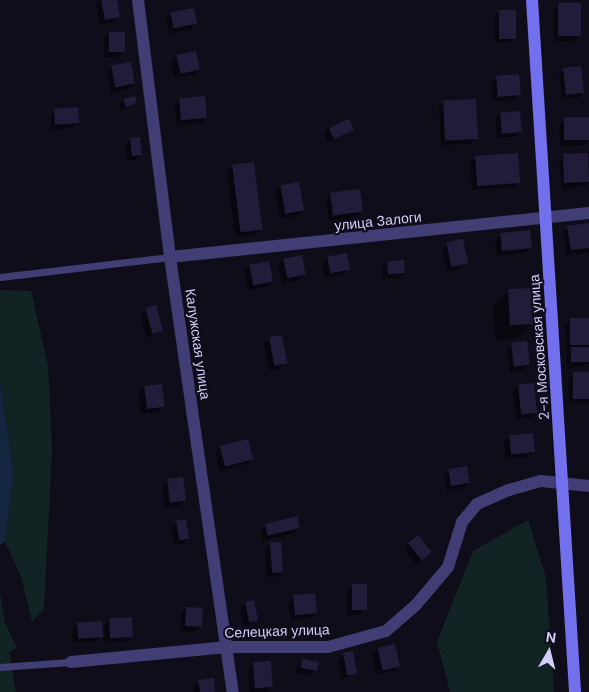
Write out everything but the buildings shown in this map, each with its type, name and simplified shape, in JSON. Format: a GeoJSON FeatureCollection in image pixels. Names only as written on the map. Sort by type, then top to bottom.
{"type":"FeatureCollection","features":[{"type":"Feature","properties":{"kind":"street","name":"Калужская улица"},"geometry":{"type":"LineString","coordinates":[[138,0],[170,257],[233,692]]}},
{"type":"Feature","properties":{"kind":"street","name":"2-я Московская улица"},"geometry":{"type":"LineString","coordinates":[[532,0],[575,692]]}},
{"type":"Feature","properties":{"kind":"street","name":"улица Залоги"},"geometry":{"type":"LineString","coordinates":[[170,257],[546,220],[589,213]]}},
{"type":"Feature","properties":{"kind":"street","name":"Селецкая улица"},"geometry":{"type":"LineString","coordinates":[[71,662],[227,647],[328,647],[386,631],[415,606],[448,567],[462,522],[477,504],[509,490],[541,482],[562,482],[589,486]]}},
{"type":"Feature","properties":{"kind":"lane"},"geometry":{"type":"LineString","coordinates":[[0,277],[170,257]]}},
{"type":"Feature","properties":{"kind":"lane"},"geometry":{"type":"LineString","coordinates":[[0,667],[71,662]]}},
{"type":"Feature","properties":{"kind":"green space"},"geometry":{"type":"Polygon","coordinates":[[[0,290],[31,291],[48,366],[52,449],[44,609],[32,622],[21,576],[5,542],[14,474],[0,383],[0,290]]]}},
{"type":"Feature","properties":{"kind":"green space"},"geometry":{"type":"Polygon","coordinates":[[[528,520],[546,578],[554,692],[450,692],[437,642],[473,551],[528,520]]]}},
{"type":"Feature","properties":{"kind":"green space"},"geometry":{"type":"Polygon","coordinates":[[[0,593],[5,623],[17,648],[9,652],[16,692],[0,692],[0,593]]]}},
{"type":"Feature","properties":{"kind":"water"},"geometry":{"type":"Polygon","coordinates":[[[0,383],[14,474],[5,542],[0,545],[0,383]]]}}]}
